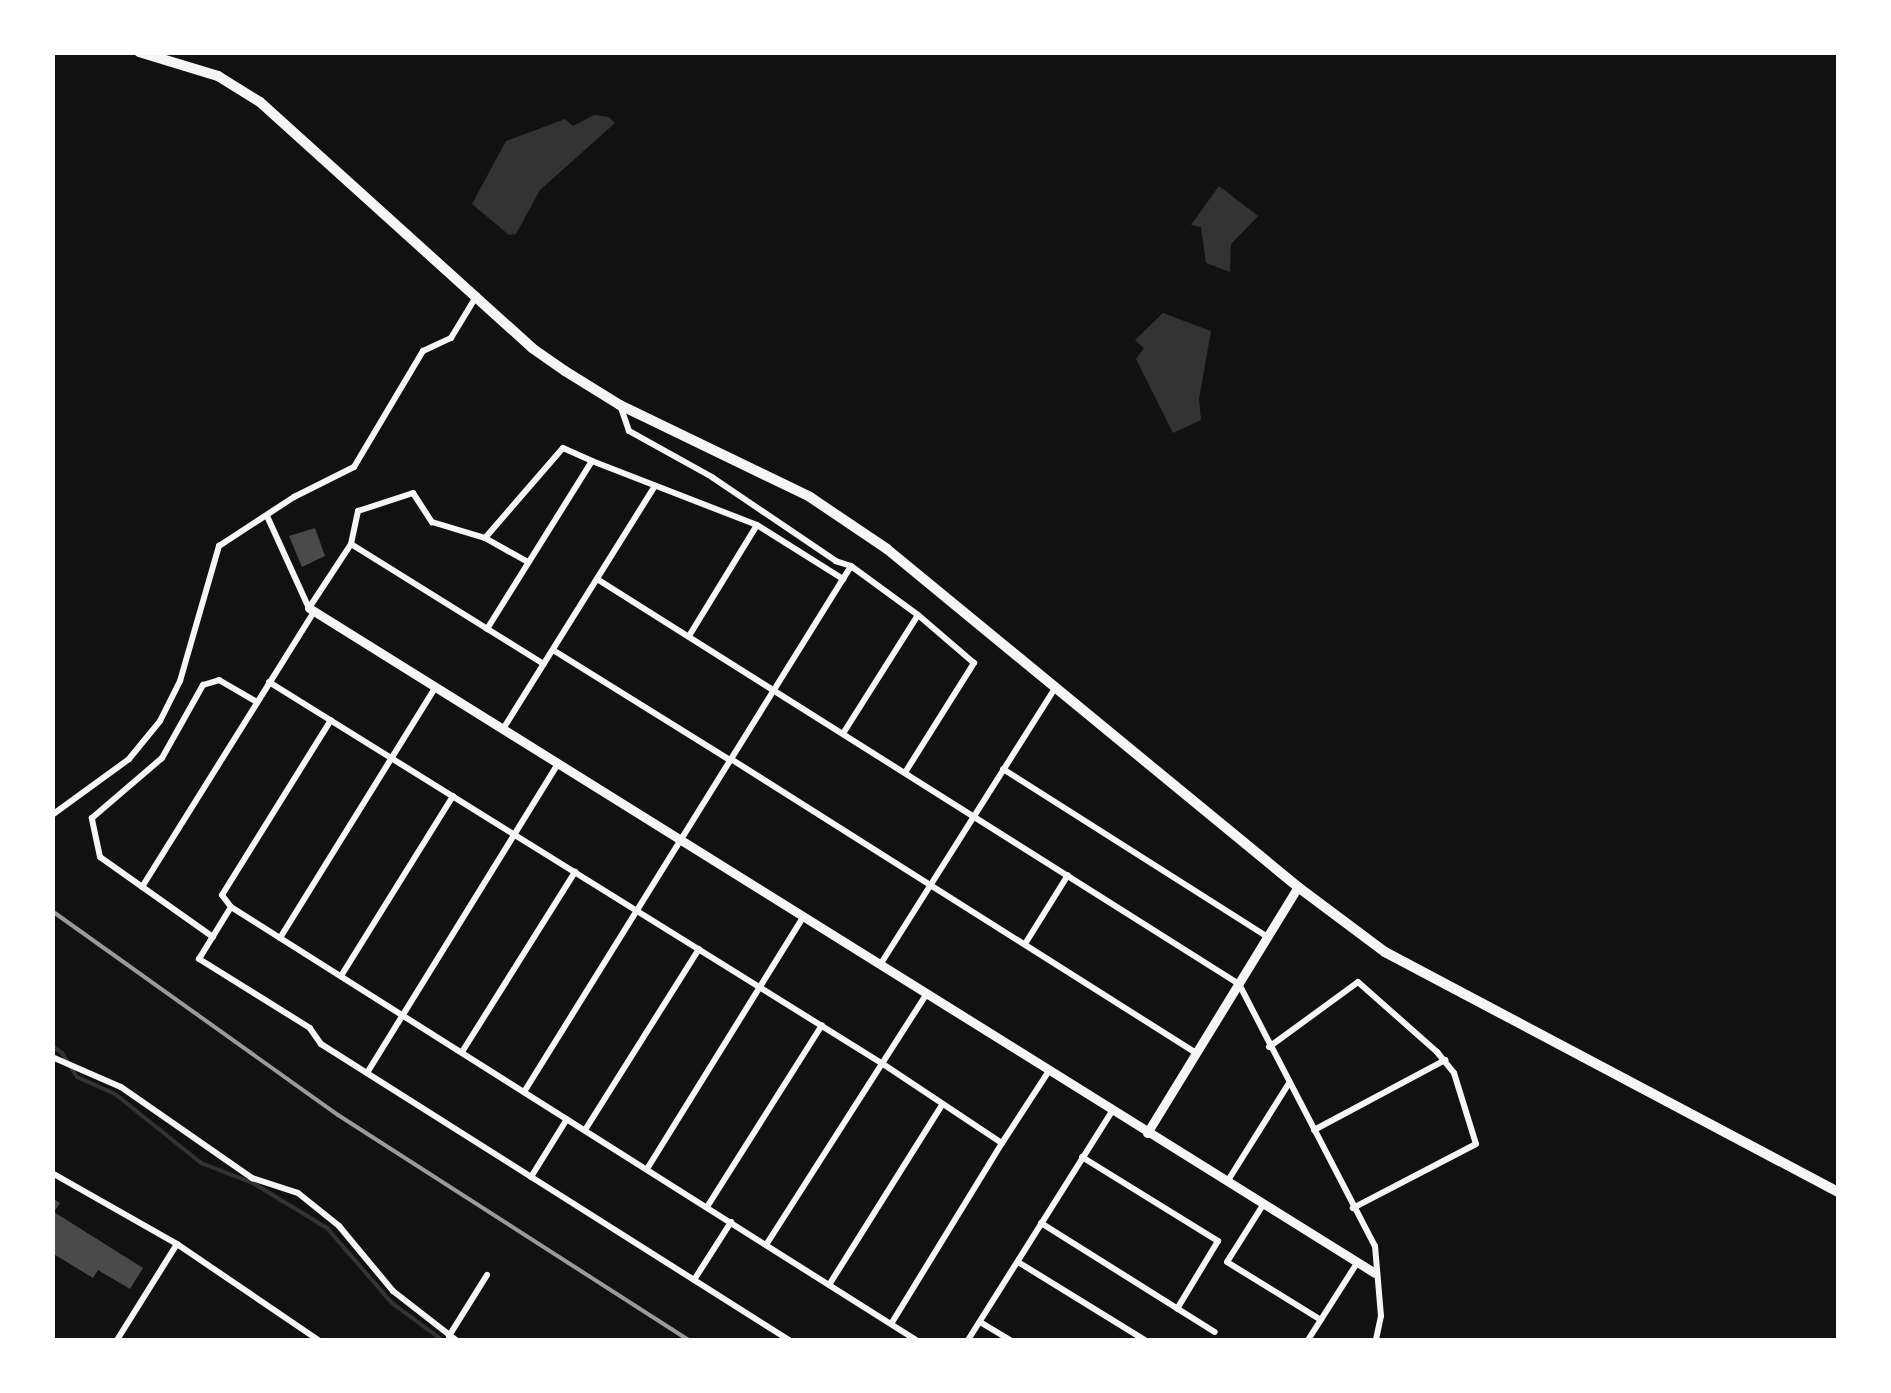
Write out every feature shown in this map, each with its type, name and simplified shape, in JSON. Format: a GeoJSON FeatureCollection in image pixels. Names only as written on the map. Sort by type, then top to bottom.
{"type":"FeatureCollection","features":[{"type":"Feature","properties":{"kind":"main road"},"geometry":{"type":"LineString","coordinates":[[138,52],[218,76],[260,102],[532,348],[620,404],[810,498],[887,548],[1298,887],[1401,961],[1838,1192]]}},
{"type":"Feature","properties":{"kind":"street"},"geometry":{"type":"LineString","coordinates":[[52,815],[129,759],[150,736],[180,681],[219,546],[354,467],[422,352],[451,338],[477,295]]}},
{"type":"Feature","properties":{"kind":"street"},"geometry":{"type":"LineString","coordinates":[[620,404],[628,431],[712,477],[836,561],[851,566],[918,615],[974,663],[906,771]]}},
{"type":"Feature","properties":{"kind":"street"},"geometry":{"type":"LineString","coordinates":[[485,538],[563,448],[757,526],[843,580]]}},
{"type":"Feature","properties":{"kind":"street"},"geometry":{"type":"LineString","coordinates":[[487,628],[592,461]]}},
{"type":"Feature","properties":{"kind":"street"},"geometry":{"type":"LineString","coordinates":[[503,730],[655,486]]}},
{"type":"Feature","properties":{"kind":"street"},"geometry":{"type":"LineString","coordinates":[[142,887],[350,544],[358,511],[413,492],[432,522],[485,538],[528,562]]}},
{"type":"Feature","properties":{"kind":"street"},"geometry":{"type":"LineString","coordinates":[[267,516],[311,610],[1375,1273]]}},
{"type":"Feature","properties":{"kind":"street"},"geometry":{"type":"LineString","coordinates":[[688,636],[757,526]]}},
{"type":"Feature","properties":{"kind":"street"},"geometry":{"type":"LineString","coordinates":[[350,544],[544,664]]}},
{"type":"Feature","properties":{"kind":"street"},"geometry":{"type":"LineString","coordinates":[[524,1092],[851,566]]}},
{"type":"Feature","properties":{"kind":"street"},"geometry":{"type":"LineString","coordinates":[[597,579],[1238,984],[1375,1246],[1381,1316],[1376,1340]]}},
{"type":"Feature","properties":{"kind":"street"},"geometry":{"type":"LineString","coordinates":[[844,732],[918,615]]}},
{"type":"Feature","properties":{"kind":"street"},"geometry":{"type":"LineString","coordinates":[[553,650],[1197,1054]]}},
{"type":"Feature","properties":{"kind":"street"},"geometry":{"type":"LineString","coordinates":[[213,937],[100,857],[92,818],[162,758],[204,685],[219,680],[257,702]]}},
{"type":"Feature","properties":{"kind":"street"},"geometry":{"type":"LineString","coordinates":[[269,682],[822,1025],[1002,1143]]}},
{"type":"Feature","properties":{"kind":"street"},"geometry":{"type":"LineString","coordinates":[[880,966],[1056,687]]}},
{"type":"Feature","properties":{"kind":"street"},"geometry":{"type":"LineString","coordinates":[[280,938],[435,688]]}},
{"type":"Feature","properties":{"kind":"street"},"geometry":{"type":"LineString","coordinates":[[330,720],[222,895],[231,907],[916,1340]]}},
{"type":"Feature","properties":{"kind":"street"},"geometry":{"type":"LineString","coordinates":[[367,1074],[558,764]]}},
{"type":"Feature","properties":{"kind":"street"},"geometry":{"type":"LineString","coordinates":[[1003,769],[1268,938]]}},
{"type":"Feature","properties":{"kind":"street"},"geometry":{"type":"LineString","coordinates":[[341,976],[453,796]]}},
{"type":"Feature","properties":{"kind":"street"},"geometry":{"type":"LineString","coordinates":[[462,1052],[575,872]]}},
{"type":"Feature","properties":{"kind":"street"},"geometry":{"type":"LineString","coordinates":[[1026,944],[1068,875]]}},
{"type":"Feature","properties":{"kind":"street"},"geometry":{"type":"LineString","coordinates":[[1147,1133],[1298,887]]}},
{"type":"Feature","properties":{"kind":"street"},"geometry":{"type":"LineString","coordinates":[[231,907],[199,959],[310,1028],[320,1044],[789,1340]]}},
{"type":"Feature","properties":{"kind":"street"},"geometry":{"type":"LineString","coordinates":[[647,1169],[804,916]]}},
{"type":"Feature","properties":{"kind":"street"},"geometry":{"type":"LineString","coordinates":[[585,1130],[698,949]]}},
{"type":"Feature","properties":{"kind":"street"},"geometry":{"type":"LineString","coordinates":[[1269,1047],[1358,982],[1444,1060],[1454,1074],[1476,1144],[1353,1208]]}},
{"type":"Feature","properties":{"kind":"street"},"geometry":{"type":"LineString","coordinates":[[766,1244],[926,995]]}},
{"type":"Feature","properties":{"kind":"street"},"geometry":{"type":"LineString","coordinates":[[706,1207],[822,1025]]}},
{"type":"Feature","properties":{"kind":"street"},"geometry":{"type":"LineString","coordinates":[[52,1057],[147,1104],[231,1166],[298,1193],[339,1226],[392,1291],[452,1338],[487,1274]]}},
{"type":"Feature","properties":{"kind":"street"},"geometry":{"type":"LineString","coordinates":[[1314,1130],[1444,1060]]}},
{"type":"Feature","properties":{"kind":"street"},"geometry":{"type":"LineString","coordinates":[[891,1324],[1049,1071]]}},
{"type":"Feature","properties":{"kind":"street"},"geometry":{"type":"LineString","coordinates":[[1226,1183],[1289,1082]]}},
{"type":"Feature","properties":{"kind":"street"},"geometry":{"type":"LineString","coordinates":[[829,1285],[942,1105]]}},
{"type":"Feature","properties":{"kind":"street"},"geometry":{"type":"LineString","coordinates":[[968,1340],[1112,1110]]}},
{"type":"Feature","properties":{"kind":"street"},"geometry":{"type":"LineString","coordinates":[[531,1178],[567,1119]]}},
{"type":"Feature","properties":{"kind":"street"},"geometry":{"type":"LineString","coordinates":[[1082,1157],[1218,1241],[1176,1309]]}},
{"type":"Feature","properties":{"kind":"street"},"geometry":{"type":"LineString","coordinates":[[52,1173],[176,1244],[318,1340]]}},
{"type":"Feature","properties":{"kind":"street"},"geometry":{"type":"LineString","coordinates":[[1263,1206],[1227,1262],[1321,1320]]}},
{"type":"Feature","properties":{"kind":"street"},"geometry":{"type":"LineString","coordinates":[[694,1280],[731,1222]]}},
{"type":"Feature","properties":{"kind":"street"},"geometry":{"type":"LineString","coordinates":[[1041,1223],[1214,1332]]}},
{"type":"Feature","properties":{"kind":"street"},"geometry":{"type":"LineString","coordinates":[[116,1340],[176,1244]]}},
{"type":"Feature","properties":{"kind":"street"},"geometry":{"type":"LineString","coordinates":[[1018,1262],[1145,1340]]}},
{"type":"Feature","properties":{"kind":"street"},"geometry":{"type":"LineString","coordinates":[[1308,1340],[1357,1264]]}},
{"type":"Feature","properties":{"kind":"street"},"geometry":{"type":"LineString","coordinates":[[980,1322],[1010,1340]]}},
{"type":"Feature","properties":{"kind":"shaded area"},"geometry":{"type":"Polygon","coordinates":[[[594,115],[609,117],[615,123],[540,190],[516,234],[509,235],[472,204],[506,141],[565,119],[573,126],[594,115]]]}},
{"type":"Feature","properties":{"kind":"shaded area"},"geometry":{"type":"Polygon","coordinates":[[[1219,186],[1258,216],[1231,244],[1230,272],[1206,263],[1201,227],[1191,225],[1219,186]]]}},
{"type":"Feature","properties":{"kind":"shaded area"},"geometry":{"type":"Polygon","coordinates":[[[1163,313],[1211,331],[1199,399],[1201,420],[1173,433],[1136,359],[1144,348],[1135,340],[1163,313]]]}},
{"type":"Feature","properties":{"kind":"building"},"geometry":{"type":"Polygon","coordinates":[[[315,528],[325,556],[302,567],[289,536],[315,528]]]}},
{"type":"Feature","properties":{"kind":"building"},"geometry":{"type":"Polygon","coordinates":[[[52,1198],[60,1203],[54,1212],[143,1268],[130,1289],[98,1270],[93,1278],[52,1253],[52,1198]]]}},
{"type":"Feature","properties":{"kind":"waterway"},"geometry":{"type":"LineString","coordinates":[[52,1046],[62,1053],[77,1077],[115,1094],[201,1163],[253,1183],[327,1228],[392,1303],[442,1340]]}},
{"type":"Feature","properties":{"kind":"railway"},"geometry":{"type":"LineString","coordinates":[[52,911],[338,1115],[689,1340]]}}]}
